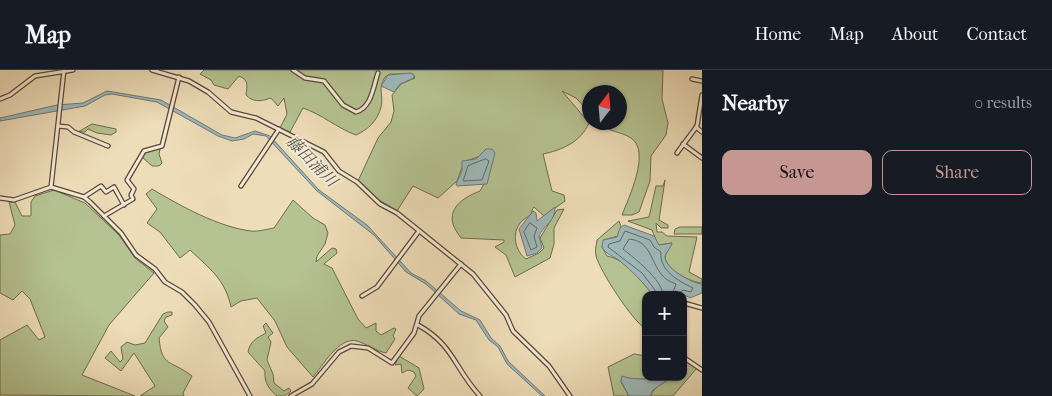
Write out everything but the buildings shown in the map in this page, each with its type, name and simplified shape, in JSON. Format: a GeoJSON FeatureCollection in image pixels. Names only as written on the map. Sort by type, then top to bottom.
{"type":"FeatureCollection","features":[{"type":"Feature","properties":{"kind":"street"},"geometry":{"type":"LineString","coordinates":[[0,99],[10,95],[35,76],[73,70]]}},
{"type":"Feature","properties":{"kind":"street"},"geometry":{"type":"LineString","coordinates":[[152,70],[179,77],[208,92],[231,112],[256,118],[324,152],[339,171],[473,274],[493,298],[521,341],[550,366],[570,396]]}},
{"type":"Feature","properties":{"kind":"street"},"geometry":{"type":"LineString","coordinates":[[294,70],[305,78],[324,81],[343,105],[356,112],[363,110],[368,103],[378,73]]}},
{"type":"Feature","properties":{"kind":"street"},"geometry":{"type":"LineString","coordinates":[[51,187],[64,71]]}},
{"type":"Feature","properties":{"kind":"street"},"geometry":{"type":"LineString","coordinates":[[104,216],[133,199],[134,189],[127,180],[136,163],[144,151],[162,146],[179,77]]}},
{"type":"Feature","properties":{"kind":"street"},"geometry":{"type":"LineString","coordinates":[[692,79],[702,82]]}},
{"type":"Feature","properties":{"kind":"street"},"geometry":{"type":"LineString","coordinates":[[677,153],[701,117],[702,95]]}},
{"type":"Feature","properties":{"kind":"street"},"geometry":{"type":"LineString","coordinates":[[58,126],[68,127],[74,132],[108,146]]}},
{"type":"Feature","properties":{"kind":"street"},"geometry":{"type":"LineString","coordinates":[[696,127],[702,132]]}},
{"type":"Feature","properties":{"kind":"street"},"geometry":{"type":"LineString","coordinates":[[241,186],[279,129]]}},
{"type":"Feature","properties":{"kind":"street"},"geometry":{"type":"LineString","coordinates":[[683,144],[702,158]]}},
{"type":"Feature","properties":{"kind":"street"},"geometry":{"type":"LineString","coordinates":[[84,198],[101,186],[106,192],[114,187],[124,204]]}},
{"type":"Feature","properties":{"kind":"street"},"geometry":{"type":"LineString","coordinates":[[0,198],[14,200],[51,187],[84,198],[121,233],[136,255],[150,264],[165,282],[182,292],[209,322],[250,396]]}},
{"type":"Feature","properties":{"kind":"street"},"geometry":{"type":"LineString","coordinates":[[362,296],[378,287],[419,231]]}},
{"type":"Feature","properties":{"kind":"street"},"geometry":{"type":"LineString","coordinates":[[291,396],[312,384],[339,352],[351,346],[368,348],[392,363],[418,325],[419,316],[461,264]]}},
{"type":"Feature","properties":{"kind":"street"},"geometry":{"type":"LineString","coordinates":[[687,304],[702,308]]}},
{"type":"Feature","properties":{"kind":"street"},"geometry":{"type":"LineString","coordinates":[[418,325],[433,333],[444,343],[465,380],[480,396]]}},
{"type":"Feature","properties":{"kind":"street"},"geometry":{"type":"LineString","coordinates":[[687,360],[702,370]]}},
{"type":"Feature","properties":{"kind":"green space"},"geometry":{"type":"Polygon","coordinates":[[[204,70],[663,70],[662,99],[668,123],[666,135],[651,156],[650,181],[639,212],[632,215],[622,215],[637,175],[639,163],[637,144],[631,138],[612,130],[627,130],[627,85],[582,85],[582,104],[576,98],[562,91],[582,115],[582,130],[586,130],[570,144],[543,154],[552,191],[564,195],[565,201],[544,216],[534,207],[531,214],[518,226],[515,236],[517,247],[522,256],[526,259],[539,253],[544,248],[540,238],[557,210],[564,209],[554,228],[554,244],[550,258],[515,277],[506,255],[495,247],[504,242],[504,240],[461,238],[453,224],[453,212],[456,207],[464,199],[480,191],[485,182],[487,150],[480,156],[464,162],[457,181],[438,198],[413,186],[397,211],[376,198],[358,181],[378,138],[391,122],[394,111],[392,95],[401,84],[415,78],[413,74],[390,74],[385,77],[381,85],[382,103],[378,116],[365,130],[356,135],[303,108],[290,132],[280,128],[287,114],[284,98],[278,106],[271,98],[255,100],[246,95],[247,83],[239,76],[228,89],[214,85],[211,80],[200,74],[204,70]]]}},
{"type":"Feature","properties":{"kind":"green space"},"geometry":{"type":"Polygon","coordinates":[[[92,124],[116,129],[116,132],[111,135],[97,133],[88,129],[85,132],[78,132],[92,124]]]}},
{"type":"Feature","properties":{"kind":"green space"},"geometry":{"type":"Polygon","coordinates":[[[160,149],[159,154],[162,163],[159,166],[152,166],[142,157],[149,150],[160,149]]]}},
{"type":"Feature","properties":{"kind":"green space"},"geometry":{"type":"Polygon","coordinates":[[[665,180],[659,220],[668,225],[668,228],[661,228],[656,223],[657,232],[662,232],[667,236],[697,237],[689,272],[702,279],[702,283],[685,278],[669,266],[665,256],[672,243],[658,245],[652,230],[628,221],[649,217],[656,186],[663,186],[665,180]]]}},
{"type":"Feature","properties":{"kind":"green space"},"geometry":{"type":"Polygon","coordinates":[[[152,189],[212,220],[238,229],[251,231],[274,228],[293,200],[313,218],[325,225],[328,233],[316,262],[332,248],[336,249],[337,253],[324,264],[332,268],[358,319],[366,328],[376,323],[376,331],[381,335],[394,328],[396,329],[393,336],[395,339],[386,353],[357,341],[350,341],[344,343],[332,353],[313,377],[287,347],[275,321],[257,298],[241,301],[231,307],[225,289],[210,269],[190,250],[180,258],[160,232],[147,223],[157,209],[146,194],[152,189]]]}},
{"type":"Feature","properties":{"kind":"green space"},"geometry":{"type":"Polygon","coordinates":[[[54,190],[85,203],[119,235],[135,258],[154,273],[109,325],[82,375],[135,396],[0,395],[0,340],[27,325],[39,340],[45,337],[30,299],[22,291],[13,300],[0,293],[0,235],[10,234],[15,225],[9,202],[15,202],[22,216],[31,216],[31,202],[35,196],[54,190]]]}},
{"type":"Feature","properties":{"kind":"green space"},"geometry":{"type":"Polygon","coordinates":[[[619,221],[621,226],[618,236],[604,240],[602,247],[607,256],[627,266],[650,291],[642,291],[642,326],[633,317],[604,273],[596,256],[597,240],[619,221]]]}},
{"type":"Feature","properties":{"kind":"green space"},"geometry":{"type":"Polygon","coordinates":[[[680,227],[702,227],[702,234],[674,234],[675,229],[680,227]]]}},
{"type":"Feature","properties":{"kind":"green space"},"geometry":{"type":"Polygon","coordinates":[[[172,312],[172,315],[166,317],[164,321],[168,327],[159,338],[162,354],[168,362],[192,376],[183,393],[184,396],[140,396],[155,386],[134,353],[121,371],[105,358],[111,351],[120,362],[123,359],[121,347],[127,342],[135,345],[145,343],[163,314],[172,312]]]}},
{"type":"Feature","properties":{"kind":"green space"},"geometry":{"type":"Polygon","coordinates":[[[266,323],[273,333],[268,337],[271,342],[267,360],[273,374],[274,383],[284,391],[289,388],[291,391],[285,396],[277,396],[272,391],[266,382],[265,371],[248,352],[252,342],[266,333],[263,326],[266,323]]]}},
{"type":"Feature","properties":{"kind":"green space"},"geometry":{"type":"Polygon","coordinates":[[[634,354],[642,355],[642,380],[633,381],[622,377],[621,382],[629,396],[614,396],[608,367],[634,354]]]}},
{"type":"Feature","properties":{"kind":"green space"},"geometry":{"type":"Polygon","coordinates":[[[399,356],[419,368],[424,389],[417,396],[408,388],[416,376],[414,372],[408,370],[402,373],[401,364],[395,365],[399,356]]]}},
{"type":"Feature","properties":{"kind":"green space"},"geometry":{"type":"Polygon","coordinates":[[[687,362],[697,368],[687,380],[687,362]]]}},
{"type":"Feature","properties":{"kind":"green space"},"geometry":{"type":"Polygon","coordinates":[[[686,381],[673,396],[650,396],[664,382],[686,381]]]}},
{"type":"Feature","properties":{"kind":"water"},"geometry":{"type":"Polygon","coordinates":[[[411,73],[414,75],[414,78],[400,84],[394,92],[381,86],[388,75],[411,73]]]}},
{"type":"Feature","properties":{"kind":"water"},"geometry":{"type":"Polygon","coordinates":[[[107,91],[161,100],[222,135],[235,138],[255,131],[270,136],[319,190],[367,225],[411,273],[426,281],[461,311],[480,320],[491,338],[500,346],[508,361],[545,396],[542,396],[507,364],[498,347],[489,340],[476,320],[459,314],[426,284],[406,272],[374,235],[317,191],[266,136],[253,134],[244,139],[232,141],[218,136],[157,102],[112,94],[105,95],[85,106],[0,121],[0,118],[57,105],[83,103],[107,91]]]}},
{"type":"Feature","properties":{"kind":"water"},"geometry":{"type":"Polygon","coordinates":[[[486,149],[492,149],[495,153],[487,184],[457,186],[456,184],[462,171],[462,161],[476,159],[486,149]]]}},
{"type":"Feature","properties":{"kind":"water"},"geometry":{"type":"Polygon","coordinates":[[[555,207],[551,220],[539,236],[542,248],[537,253],[527,256],[519,229],[533,211],[536,213],[537,221],[555,207]]]}},
{"type":"Feature","properties":{"kind":"water"},"geometry":{"type":"Polygon","coordinates":[[[624,225],[654,236],[659,245],[672,243],[665,255],[666,262],[681,275],[702,284],[702,293],[690,298],[687,296],[687,291],[650,291],[629,269],[602,247],[603,240],[617,237],[620,228],[624,225]]]}},
{"type":"Feature","properties":{"kind":"water"},"geometry":{"type":"Polygon","coordinates":[[[622,376],[642,379],[642,381],[666,381],[653,390],[650,396],[629,396],[621,381],[622,376]]]}},
{"type":"Feature","properties":{"kind":"water label","name":"藤田浦川"},"geometry":{"type":"Point","coordinates":[312,161]}}]}
